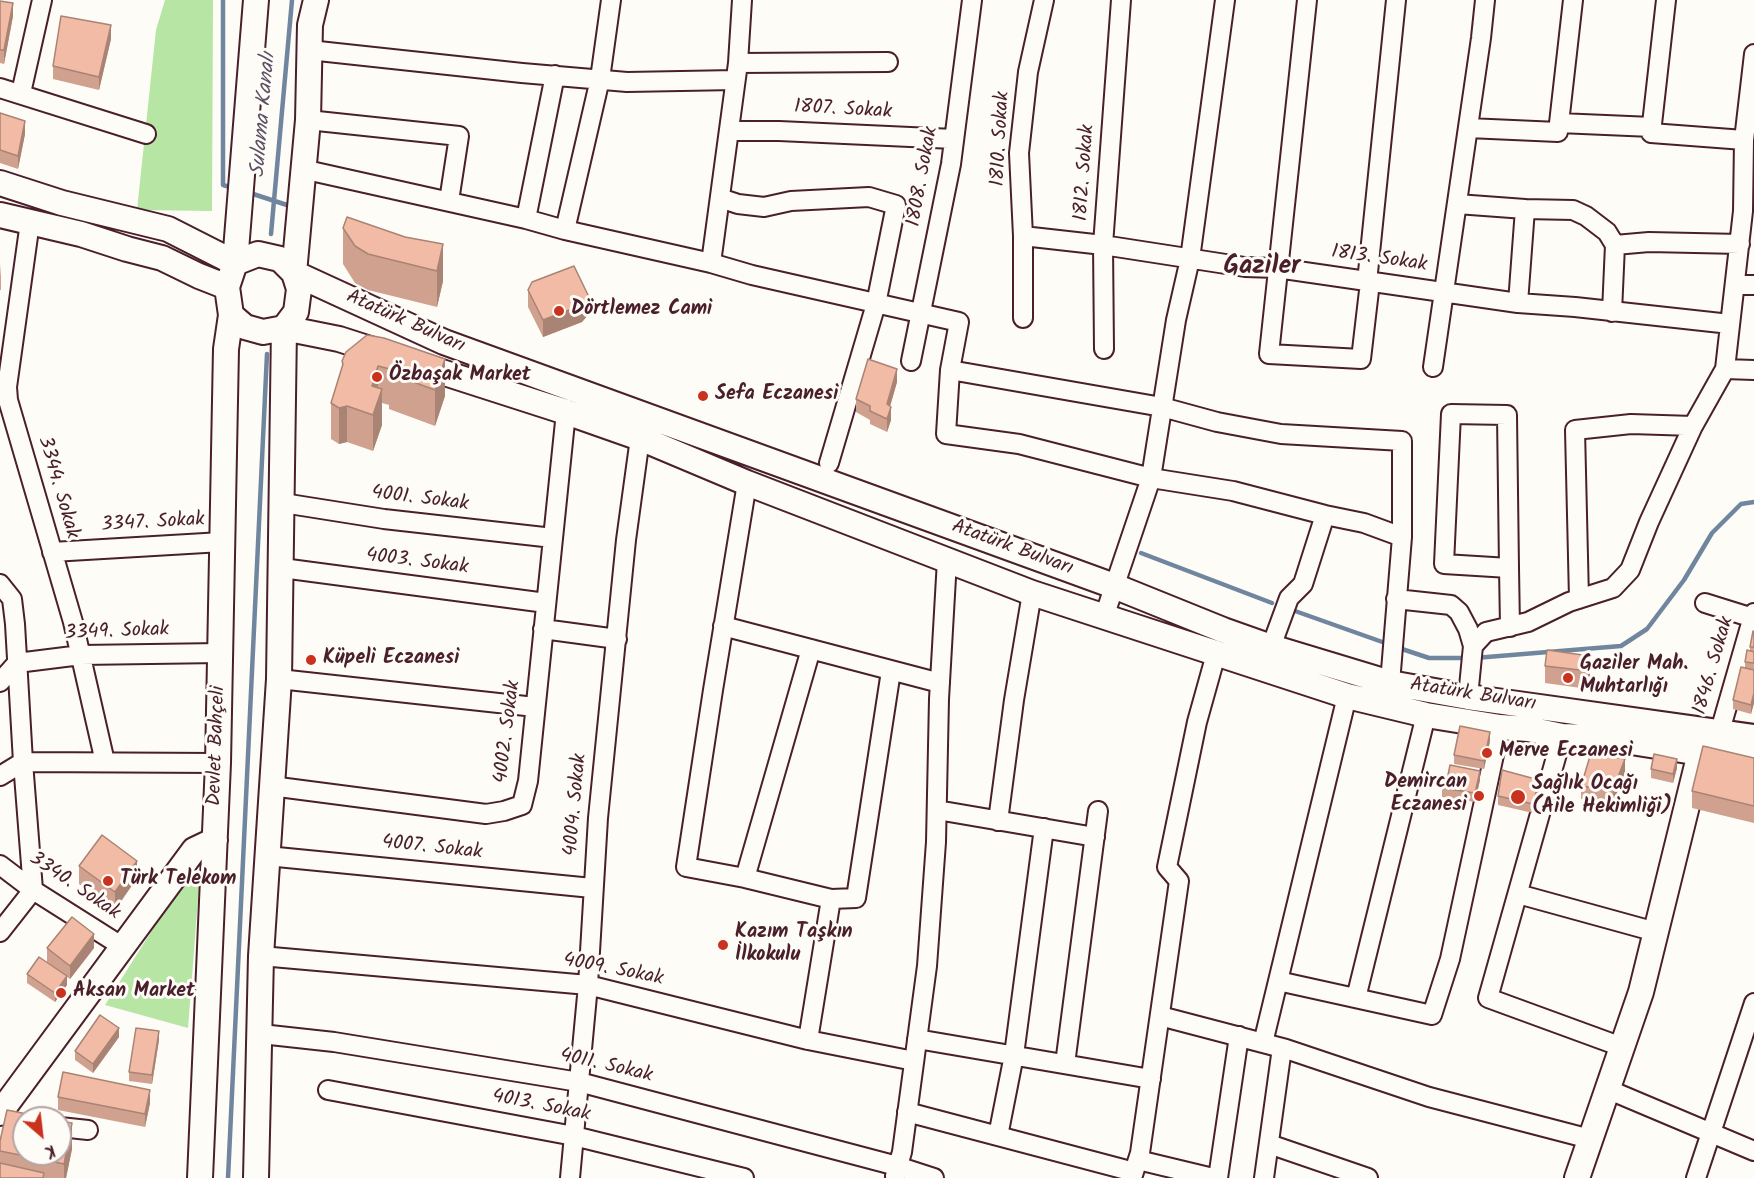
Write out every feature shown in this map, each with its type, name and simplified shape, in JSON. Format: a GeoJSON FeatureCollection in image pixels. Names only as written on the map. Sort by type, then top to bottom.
{"type":"FeatureCollection","features":[{"type":"Feature","properties":{"kind":"main road"},"geometry":{"type":"LineString","coordinates":[[256,0],[235,263],[227,287],[231,315],[245,327],[263,332],[284,328]]}},
{"type":"Feature","properties":{"kind":"main road"},"geometry":{"type":"LineString","coordinates":[[256,1178],[261,956],[279,679],[284,328],[296,312],[299,289],[294,273],[302,169],[309,120],[310,25],[316,0]]}},
{"type":"Feature","properties":{"kind":"main road"},"geometry":{"type":"LineString","coordinates":[[0,183],[62,203],[168,229],[235,263],[258,254],[280,259],[294,273]]}},
{"type":"Feature","properties":{"kind":"main road"},"geometry":{"type":"LineString","coordinates":[[0,215],[81,234],[162,258],[227,287]]}},
{"type":"Feature","properties":{"kind":"main road","name":"Atatürk Bulvarı"},"geometry":{"type":"LineString","coordinates":[[294,273],[444,342],[1114,586],[1271,647],[1390,683],[1468,697],[1754,737]]}},
{"type":"Feature","properties":{"kind":"main road","name":"Devlet Bahçeli"},"geometry":{"type":"LineString","coordinates":[[200,1178],[218,763],[226,349],[231,315]]}},
{"type":"Feature","properties":{"kind":"main road","name":"Atatürk Bulvarı"},"geometry":{"type":"LineString","coordinates":[[284,328],[339,339],[566,412],[640,438],[747,483],[1032,593],[1347,696],[1426,715],[1500,727],[1754,758]]}},
{"type":"Feature","properties":{"kind":"main road"},"geometry":{"type":"LineString","coordinates":[[1577,1178],[1641,992],[1700,753],[1720,731]]}},
{"type":"Feature","properties":{"kind":"main road"},"geometry":{"type":"LineString","coordinates":[[5,1119],[123,947],[194,850],[215,840]]}},
{"type":"Feature","properties":{"kind":"street"},"geometry":{"type":"LineString","coordinates":[[21,93],[42,0]]}},
{"type":"Feature","properties":{"kind":"street"},"geometry":{"type":"LineString","coordinates":[[565,230],[600,79],[611,0]]}},
{"type":"Feature","properties":{"kind":"street"},"geometry":{"type":"LineString","coordinates":[[711,263],[729,131],[742,0]]}},
{"type":"Feature","properties":{"kind":"street","name":"1808. Sokak"},"geometry":{"type":"LineString","coordinates":[[911,361],[954,139],[972,0]]}},
{"type":"Feature","properties":{"kind":"street","name":"1810. Sokak"},"geometry":{"type":"LineString","coordinates":[[1023,318],[1023,236],[1019,153],[1028,72],[1044,0]]}},
{"type":"Feature","properties":{"kind":"street","name":"1812. Sokak"},"geometry":{"type":"LineString","coordinates":[[1104,349],[1103,245],[1121,0]]}},
{"type":"Feature","properties":{"kind":"street"},"geometry":{"type":"LineString","coordinates":[[1104,617],[1150,478],[1176,320],[1190,259],[1225,0]]}},
{"type":"Feature","properties":{"kind":"street"},"geometry":{"type":"LineString","coordinates":[[1307,0],[1269,354],[1361,359],[1396,0]]}},
{"type":"Feature","properties":{"kind":"street"},"geometry":{"type":"LineString","coordinates":[[1433,367],[1485,0]]}},
{"type":"Feature","properties":{"kind":"street"},"geometry":{"type":"LineString","coordinates":[[1468,128],[1558,132],[1573,0]]}},
{"type":"Feature","properties":{"kind":"street"},"geometry":{"type":"LineString","coordinates":[[1666,0],[1651,133],[1744,140]]}},
{"type":"Feature","properties":{"kind":"street"},"geometry":{"type":"LineString","coordinates":[[309,50],[627,82],[736,71],[888,62]]}},
{"type":"Feature","properties":{"kind":"street"},"geometry":{"type":"LineString","coordinates":[[1472,654],[1486,632],[1528,622],[1580,599],[1613,588],[1630,570],[1649,522],[1693,426],[1725,369],[1730,324],[1745,285],[1740,244],[1748,211],[1744,140],[1754,54]]}},
{"type":"Feature","properties":{"kind":"street"},"geometry":{"type":"LineString","coordinates":[[526,219],[555,75]]}},
{"type":"Feature","properties":{"kind":"street"},"geometry":{"type":"LineString","coordinates":[[0,88],[147,134]]}},
{"type":"Feature","properties":{"kind":"street"},"geometry":{"type":"LineString","coordinates":[[309,120],[459,136],[448,201]]}},
{"type":"Feature","properties":{"kind":"street"},"geometry":{"type":"LineString","coordinates":[[1559,123],[1652,127]]}},
{"type":"Feature","properties":{"kind":"street","name":"1807. Sokak"},"geometry":{"type":"LineString","coordinates":[[729,131],[954,139]]}},
{"type":"Feature","properties":{"kind":"street"},"geometry":{"type":"LineString","coordinates":[[302,169],[526,219],[752,275],[959,322],[950,370],[946,434],[1019,444],[1150,478],[1233,491],[1364,523],[1402,537]]}},
{"type":"Feature","properties":{"kind":"street"},"geometry":{"type":"LineString","coordinates":[[720,198],[738,204],[764,207],[791,201],[869,197],[896,204],[876,304],[829,463]]}},
{"type":"Feature","properties":{"kind":"street"},"geometry":{"type":"LineString","coordinates":[[1457,204],[1573,210],[1586,216],[1607,232],[1615,245],[1612,312]]}},
{"type":"Feature","properties":{"kind":"street"},"geometry":{"type":"LineString","coordinates":[[1518,303],[1525,209]]}},
{"type":"Feature","properties":{"kind":"street","name":"3344. Sokak"},"geometry":{"type":"LineString","coordinates":[[30,222],[3,386],[73,622],[105,762]]}},
{"type":"Feature","properties":{"kind":"street","name":"1813. Sokak"},"geometry":{"type":"LineString","coordinates":[[1023,236],[1103,245],[1245,267],[1278,268],[1518,303],[1730,324]]}},
{"type":"Feature","properties":{"kind":"street"},"geometry":{"type":"LineString","coordinates":[[1615,245],[1648,242],[1740,244]]}},
{"type":"Feature","properties":{"kind":"street"},"geometry":{"type":"LineString","coordinates":[[1725,369],[1754,370]]}},
{"type":"Feature","properties":{"kind":"street"},"geometry":{"type":"LineString","coordinates":[[950,370],[1162,407],[1217,422],[1281,434],[1402,441],[1401,561],[1390,683]]}},
{"type":"Feature","properties":{"kind":"street","name":"4002. Sokak"},"geometry":{"type":"LineString","coordinates":[[271,786],[486,814],[522,805],[528,781],[566,412]]}},
{"type":"Feature","properties":{"kind":"street"},"geometry":{"type":"LineString","coordinates":[[1509,568],[1444,564],[1451,414],[1507,415],[1510,627]]}},
{"type":"Feature","properties":{"kind":"street"},"geometry":{"type":"LineString","coordinates":[[1580,599],[1575,430],[1631,424],[1693,426]]}},
{"type":"Feature","properties":{"kind":"street","name":"4004. Sokak"},"geometry":{"type":"LineString","coordinates":[[570,1178],[588,985],[592,888],[616,639],[640,438]]}},
{"type":"Feature","properties":{"kind":"street"},"geometry":{"type":"LineString","coordinates":[[747,483],[686,867],[831,898],[856,898],[891,671]]}},
{"type":"Feature","properties":{"kind":"street","name":"4001. Sokak"},"geometry":{"type":"LineString","coordinates":[[283,503],[384,519],[553,538]]}},
{"type":"Feature","properties":{"kind":"street"},"geometry":{"type":"LineString","coordinates":[[1271,647],[1289,598],[1303,584],[1326,515]]}},
{"type":"Feature","properties":{"kind":"street","name":"3347. Sokak"},"geometry":{"type":"LineString","coordinates":[[52,552],[222,542]]}},
{"type":"Feature","properties":{"kind":"street"},"geometry":{"type":"LineString","coordinates":[[896,1172],[902,1152],[927,966],[937,810],[939,683],[947,560]]}},
{"type":"Feature","properties":{"kind":"street","name":"4003. Sokak"},"geometry":{"type":"LineString","coordinates":[[282,568],[546,603]]}},
{"type":"Feature","properties":{"kind":"street"},"geometry":{"type":"LineString","coordinates":[[0,584],[12,599],[33,890],[0,932]]}},
{"type":"Feature","properties":{"kind":"street"},"geometry":{"type":"LineString","coordinates":[[998,820],[1014,700],[1032,593]]}},
{"type":"Feature","properties":{"kind":"street"},"geometry":{"type":"LineString","coordinates":[[1396,599],[1451,605],[1459,612],[1468,629],[1472,654],[1468,697]]}},
{"type":"Feature","properties":{"kind":"street"},"geometry":{"type":"LineString","coordinates":[[1705,603],[1752,625]]}},
{"type":"Feature","properties":{"kind":"street","name":"1846. Sokak"},"geometry":{"type":"LineString","coordinates":[[1720,731],[1752,625]]}},
{"type":"Feature","properties":{"kind":"street"},"geometry":{"type":"LineString","coordinates":[[723,626],[939,683]]}},
{"type":"Feature","properties":{"kind":"street"},"geometry":{"type":"LineString","coordinates":[[543,629],[616,639]]}},
{"type":"Feature","properties":{"kind":"street"},"geometry":{"type":"LineString","coordinates":[[745,878],[811,650]]}},
{"type":"Feature","properties":{"kind":"street","name":"3349. Sokak"},"geometry":{"type":"LineString","coordinates":[[17,663],[81,655],[220,653]]}},
{"type":"Feature","properties":{"kind":"street"},"geometry":{"type":"LineString","coordinates":[[1135,1170],[1151,1079],[1179,881],[1167,867],[1197,722],[1216,654]]}},
{"type":"Feature","properties":{"kind":"street"},"geometry":{"type":"LineString","coordinates":[[0,682],[17,663]]}},
{"type":"Feature","properties":{"kind":"street"},"geometry":{"type":"LineString","coordinates":[[279,679],[535,707]]}},
{"type":"Feature","properties":{"kind":"street"},"geometry":{"type":"LineString","coordinates":[[1263,1043],[1347,696]]}},
{"type":"Feature","properties":{"kind":"street"},"geometry":{"type":"LineString","coordinates":[[1356,998],[1426,715]]}},
{"type":"Feature","properties":{"kind":"street"},"geometry":{"type":"LineString","coordinates":[[1278,981],[1432,1015],[1450,959],[1500,727]]}},
{"type":"Feature","properties":{"kind":"street"},"geometry":{"type":"LineString","coordinates":[[1562,736],[1488,998],[1622,1047]]}},
{"type":"Feature","properties":{"kind":"street"},"geometry":{"type":"LineString","coordinates":[[0,776],[23,762],[218,763]]}},
{"type":"Feature","properties":{"kind":"street"},"geometry":{"type":"LineString","coordinates":[[937,810],[1095,837]]}},
{"type":"Feature","properties":{"kind":"street"},"geometry":{"type":"LineString","coordinates":[[1065,1064],[1098,811]]}},
{"type":"Feature","properties":{"kind":"street"},"geometry":{"type":"LineString","coordinates":[[998,1136],[1014,1056],[1044,828]]}},
{"type":"Feature","properties":{"kind":"street","name":"4007. Sokak"},"geometry":{"type":"LineString","coordinates":[[267,856],[592,888]]}},
{"type":"Feature","properties":{"kind":"street","name":"3340. Sokak"},"geometry":{"type":"LineString","coordinates":[[0,865],[33,890],[123,947]]}},
{"type":"Feature","properties":{"kind":"street"},"geometry":{"type":"LineString","coordinates":[[1518,894],[1656,932]]}},
{"type":"Feature","properties":{"kind":"street"},"geometry":{"type":"LineString","coordinates":[[808,1040],[831,898]]}},
{"type":"Feature","properties":{"kind":"street","name":"4009. Sokak"},"geometry":{"type":"LineString","coordinates":[[261,956],[588,985],[808,1040],[914,1061]]}},
{"type":"Feature","properties":{"kind":"street"},"geometry":{"type":"LineString","coordinates":[[1696,1178],[1710,1133],[1750,1027],[1754,1003]]}},
{"type":"Feature","properties":{"kind":"street"},"geometry":{"type":"LineString","coordinates":[[1160,1016],[1282,1048],[1429,1097],[1590,1139]]}},
{"type":"Feature","properties":{"kind":"street","name":"4011. Sokak"},"geometry":{"type":"LineString","coordinates":[[261,1034],[334,1042],[579,1082],[896,1172],[934,1178]]}},
{"type":"Feature","properties":{"kind":"street"},"geometry":{"type":"LineString","coordinates":[[1218,1178],[1239,1036]]}},
{"type":"Feature","properties":{"kind":"street"},"geometry":{"type":"LineString","coordinates":[[917,1039],[1151,1079]]}},
{"type":"Feature","properties":{"kind":"street"},"geometry":{"type":"LineString","coordinates":[[1264,1178],[1282,1048]]}},
{"type":"Feature","properties":{"kind":"street"},"geometry":{"type":"LineString","coordinates":[[1607,1089],[1754,1151]]}},
{"type":"Feature","properties":{"kind":"street","name":"4013. Sokak"},"geometry":{"type":"LineString","coordinates":[[328,1090],[574,1136],[744,1178]]}},
{"type":"Feature","properties":{"kind":"street"},"geometry":{"type":"LineString","coordinates":[[907,1112],[1135,1170],[1213,1178]]}},
{"type":"Feature","properties":{"kind":"street"},"geometry":{"type":"LineString","coordinates":[[72,1129],[88,1131]]}},
{"type":"Feature","properties":{"kind":"street"},"geometry":{"type":"LineString","coordinates":[[1269,1144],[1368,1178]]}},
{"type":"Feature","properties":{"kind":"green space"},"geometry":{"type":"Polygon","coordinates":[[[165,0],[213,0],[212,211],[137,210],[156,30],[165,0]]]}},
{"type":"Feature","properties":{"kind":"green space"},"geometry":{"type":"Polygon","coordinates":[[[200,874],[188,1028],[105,1005],[178,889],[190,876],[200,874]]]}},
{"type":"Feature","properties":{"kind":"building"},"geometry":{"type":"Polygon","coordinates":[[[0,1],[13,3],[4,50],[0,50],[0,1]]]}},
{"type":"Feature","properties":{"kind":"building"},"geometry":{"type":"Polygon","coordinates":[[[61,16],[111,25],[99,77],[53,66],[61,16]]]}},
{"type":"Feature","properties":{"kind":"building"},"geometry":{"type":"Polygon","coordinates":[[[0,113],[25,121],[18,156],[0,150],[0,113]]]}},
{"type":"Feature","properties":{"kind":"building"},"geometry":{"type":"Polygon","coordinates":[[[347,217],[405,237],[443,244],[437,271],[368,254],[355,246],[343,228],[347,217]]]}},
{"type":"Feature","properties":{"kind":"building"},"geometry":{"type":"Polygon","coordinates":[[[574,266],[589,297],[582,305],[543,320],[528,290],[532,282],[574,266]]]}},
{"type":"Feature","properties":{"kind":"building"},"geometry":{"type":"Polygon","coordinates":[[[367,335],[384,338],[445,359],[435,390],[389,373],[390,369],[378,366],[372,386],[382,389],[373,415],[347,406],[339,408],[331,403],[346,352],[367,335]]]}},
{"type":"Feature","properties":{"kind":"building"},"geometry":{"type":"Polygon","coordinates":[[[868,359],[897,369],[887,404],[891,407],[887,419],[870,411],[870,406],[856,399],[868,359]]]}},
{"type":"Feature","properties":{"kind":"building"},"geometry":{"type":"Polygon","coordinates":[[[1753,631],[1754,647],[1750,647],[1753,631]]]}},
{"type":"Feature","properties":{"kind":"building"},"geometry":{"type":"Polygon","coordinates":[[[1547,650],[1590,656],[1588,671],[1545,666],[1547,650]]]}},
{"type":"Feature","properties":{"kind":"building"},"geometry":{"type":"Polygon","coordinates":[[[1747,650],[1754,652],[1754,663],[1745,662],[1747,650]]]}},
{"type":"Feature","properties":{"kind":"building"},"geometry":{"type":"Polygon","coordinates":[[[1741,667],[1754,670],[1754,693],[1751,705],[1733,700],[1741,667]]]}},
{"type":"Feature","properties":{"kind":"building"},"geometry":{"type":"Polygon","coordinates":[[[1460,726],[1490,732],[1484,761],[1454,755],[1460,726]]]}},
{"type":"Feature","properties":{"kind":"building"},"geometry":{"type":"Polygon","coordinates":[[[1703,746],[1754,758],[1754,806],[1692,791],[1703,746]]]}},
{"type":"Feature","properties":{"kind":"building"},"geometry":{"type":"Polygon","coordinates":[[[1591,753],[1625,759],[1613,790],[1581,786],[1591,753]]]}},
{"type":"Feature","properties":{"kind":"building"},"geometry":{"type":"Polygon","coordinates":[[[1654,754],[1677,759],[1673,774],[1651,769],[1654,754]]]}},
{"type":"Feature","properties":{"kind":"building"},"geometry":{"type":"Polygon","coordinates":[[[1450,765],[1480,771],[1475,793],[1442,788],[1444,778],[1447,780],[1450,765]]]}},
{"type":"Feature","properties":{"kind":"building","name":"Sağlık Ocağı (Aile Hekimliği)"},"geometry":{"type":"Polygon","coordinates":[[[1502,770],[1539,780],[1533,804],[1498,796],[1502,770]]]}},
{"type":"Feature","properties":{"kind":"building"},"geometry":{"type":"Polygon","coordinates":[[[102,835],[137,861],[115,892],[79,866],[102,835]]]}},
{"type":"Feature","properties":{"kind":"building"},"geometry":{"type":"Polygon","coordinates":[[[72,917],[94,934],[70,966],[47,948],[72,917]]]}},
{"type":"Feature","properties":{"kind":"building"},"geometry":{"type":"Polygon","coordinates":[[[39,957],[67,976],[55,993],[27,974],[39,957]]]}},
{"type":"Feature","properties":{"kind":"building"},"geometry":{"type":"Polygon","coordinates":[[[100,1015],[119,1028],[93,1064],[75,1051],[100,1015]]]}},
{"type":"Feature","properties":{"kind":"building"},"geometry":{"type":"Polygon","coordinates":[[[136,1028],[159,1031],[152,1075],[129,1072],[136,1028]]]}},
{"type":"Feature","properties":{"kind":"building"},"geometry":{"type":"Polygon","coordinates":[[[63,1072],[150,1090],[145,1114],[58,1097],[63,1072]]]}},
{"type":"Feature","properties":{"kind":"building"},"geometry":{"type":"Polygon","coordinates":[[[7,1110],[12,1111],[12,1153],[0,1151],[7,1110]]]}},
{"type":"Feature","properties":{"kind":"building"},"geometry":{"type":"Polygon","coordinates":[[[0,1163],[44,1173],[43,1178],[0,1178],[0,1163]]]}},
{"type":"Feature","properties":{"kind":"waterway"},"geometry":{"type":"LineString","coordinates":[[223,0],[223,185],[233,188]]}},
{"type":"Feature","properties":{"kind":"waterway","name":"Sulama Kanalı"},"geometry":{"type":"LineString","coordinates":[[271,234],[292,0]]}},
{"type":"Feature","properties":{"kind":"waterway"},"geometry":{"type":"LineString","coordinates":[[247,192],[290,206]]}},
{"type":"Feature","properties":{"kind":"waterway"},"geometry":{"type":"LineString","coordinates":[[228,1178],[267,354]]}},
{"type":"Feature","properties":{"kind":"waterway"},"geometry":{"type":"LineString","coordinates":[[1475,658],[1621,646],[1647,629],[1684,580],[1712,533],[1741,504],[1754,502]]}},
{"type":"Feature","properties":{"kind":"waterway"},"geometry":{"type":"LineString","coordinates":[[1141,553],[1272,603]]}},
{"type":"Feature","properties":{"kind":"waterway"},"geometry":{"type":"LineString","coordinates":[[1295,611],[1388,644]]}},
{"type":"Feature","properties":{"kind":"waterway"},"geometry":{"type":"LineString","coordinates":[[1399,648],[1429,658],[1466,658]]}},
{"type":"Feature","properties":{"kind":"place","name":"Dörtlemez Cami"},"geometry":{"type":"Point","coordinates":[559,311]}},
{"type":"Feature","properties":{"kind":"place","name":"Özbaşak Market"},"geometry":{"type":"Point","coordinates":[377,377]}},
{"type":"Feature","properties":{"kind":"place","name":"Sefa Eczanesi"},"geometry":{"type":"Point","coordinates":[703,396]}},
{"type":"Feature","properties":{"kind":"place","name":"Küpeli Eczanesi"},"geometry":{"type":"Point","coordinates":[311,660]}},
{"type":"Feature","properties":{"kind":"place","name":"Gaziler Mah. Muhtarlığı"},"geometry":{"type":"Point","coordinates":[1568,678]}},
{"type":"Feature","properties":{"kind":"place","name":"Merve Eczanesi"},"geometry":{"type":"Point","coordinates":[1487,753]}},
{"type":"Feature","properties":{"kind":"place","name":"Demircan Eczanesi"},"geometry":{"type":"Point","coordinates":[1479,796]}},
{"type":"Feature","properties":{"kind":"place","name":"Sağlık Ocağı (Aile Hekimliği)"},"geometry":{"type":"Point","coordinates":[1518,797]}},
{"type":"Feature","properties":{"kind":"place","name":"Türk Telekom"},"geometry":{"type":"Point","coordinates":[108,881]}},
{"type":"Feature","properties":{"kind":"place","name":"Kazım Taşkın İlkokulu"},"geometry":{"type":"Point","coordinates":[723,945]}},
{"type":"Feature","properties":{"kind":"place","name":"Aksan Market"},"geometry":{"type":"Point","coordinates":[61,993]}},
{"type":"Feature","properties":{"kind":"district","name":"Gaziler"},"geometry":{"type":"Point","coordinates":[1262,269]}}]}
